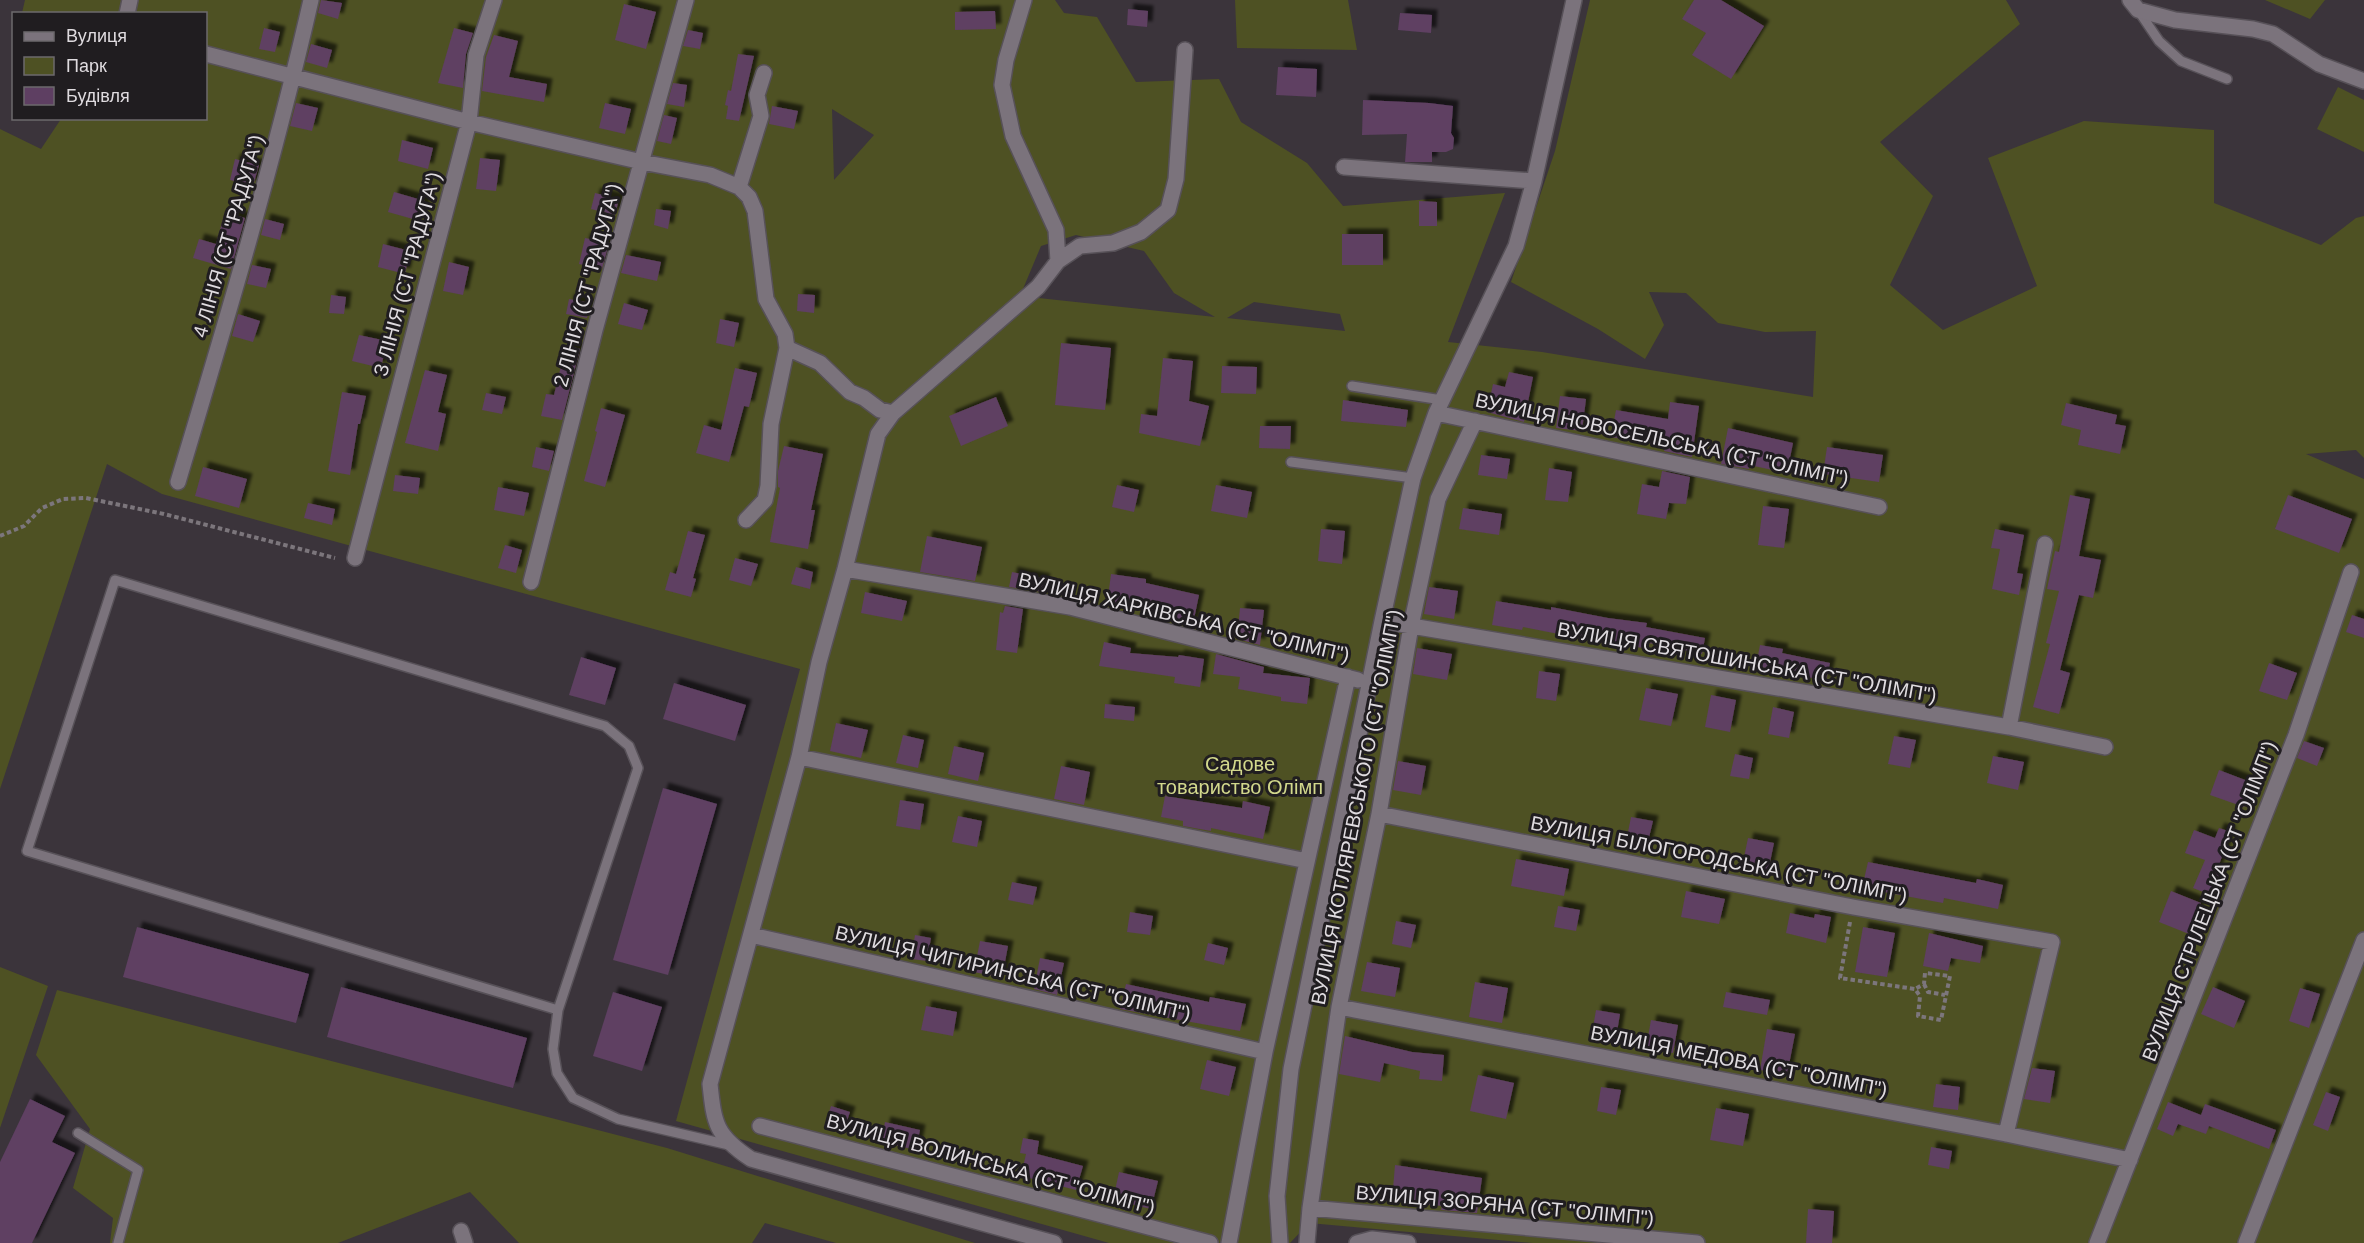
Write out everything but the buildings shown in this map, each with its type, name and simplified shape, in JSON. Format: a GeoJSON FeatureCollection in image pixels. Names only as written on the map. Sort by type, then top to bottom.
{"type":"FeatureCollection","features":[{"type":"Feature","properties":{"kind":"street","name":"4 ЛІНІЯ (СТ \"РАДУГА\")"},"geometry":{"type":"LineString","coordinates":[[178,482],[229,314],[293,78],[311,0]]}},
{"type":"Feature","properties":{"kind":"street","name":"З ЛІНІЯ (СТ \"РАДУГА\")"},"geometry":{"type":"LineString","coordinates":[[355,558],[469,122],[476,56],[494,0]]}},
{"type":"Feature","properties":{"kind":"street","name":"2 ЛІНІЯ (СТ \"РАДУГА\")"},"geometry":{"type":"LineString","coordinates":[[531,582],[595,330],[686,0]]}},
{"type":"Feature","properties":{"kind":"street"},"geometry":{"type":"LineString","coordinates":[[1024,0],[1006,60],[1002,85],[1013,136],[1056,230],[1058,261]]}},
{"type":"Feature","properties":{"kind":"street"},"geometry":{"type":"LineString","coordinates":[[1280,1243],[1277,1196],[1290,1069],[1413,478],[1439,406],[1516,246],[1574,0]]}},
{"type":"Feature","properties":{"kind":"street"},"geometry":{"type":"LineString","coordinates":[[2134,5],[2175,20],[2253,29],[2272,34],[2319,64],[2364,81]]}},
{"type":"Feature","properties":{"kind":"street"},"geometry":{"type":"LineString","coordinates":[[1054,1243],[751,1159],[729,1145],[713,1118],[710,1084],[799,757],[819,662],[845,569],[878,434],[893,413],[1038,287],[1058,261],[1080,246],[1113,243],[1141,232],[1168,210],[1176,179],[1185,50]]}},
{"type":"Feature","properties":{"kind":"street"},"geometry":{"type":"LineString","coordinates":[[207,54],[469,122],[642,162],[710,175],[739,187],[749,197],[755,211],[766,299],[785,334],[787,348],[771,424],[768,486],[765,500],[746,520]]}},
{"type":"Feature","properties":{"kind":"street"},"geometry":{"type":"LineString","coordinates":[[739,187],[761,116],[757,95],[764,73]]}},
{"type":"Feature","properties":{"kind":"street"},"geometry":{"type":"LineString","coordinates":[[1344,167],[1533,181]]}},
{"type":"Feature","properties":{"kind":"street"},"geometry":{"type":"LineString","coordinates":[[787,348],[820,363],[850,392],[864,398],[880,410],[893,413]]}},
{"type":"Feature","properties":{"kind":"street","name":"ВУЛИЦЯ НОВОСЕЛЬСЬКА (СТ \"ОЛІМП\")"},"geometry":{"type":"LineString","coordinates":[[1439,406],[1475,421],[1879,507]]}},
{"type":"Feature","properties":{"kind":"street","name":"ВУЛИЦЯ КОТЛЯРЕВСЬКОГО (СТ \"ОЛІМП\")"},"geometry":{"type":"LineString","coordinates":[[1307,1243],[1339,1006],[1379,814],[1411,626],[1438,499],[1475,421]]}},
{"type":"Feature","properties":{"kind":"street"},"geometry":{"type":"LineString","coordinates":[[2009,727],[2045,544]]}},
{"type":"Feature","properties":{"kind":"street","name":"ВУЛИЦЯ ХАРКІВСЬКА (СТ \"ОЛІМП\")"},"geometry":{"type":"LineString","coordinates":[[845,569],[1070,607],[1371,683]]}},
{"type":"Feature","properties":{"kind":"street","name":"ВУЛИЦЯ СТРІЛЕЦЬКА (СТ \"ОЛІМП\")"},"geometry":{"type":"LineString","coordinates":[[2097,1243],[2296,735],[2351,572]]}},
{"type":"Feature","properties":{"kind":"street","name":"ВУЛИЦЯ СВЯТОШИНСЬКА (СТ \"ОЛІМП\")"},"geometry":{"type":"LineString","coordinates":[[1382,621],[2009,727],[2105,747]]}},
{"type":"Feature","properties":{"kind":"street","name":"ВУЛИЦЯ КОТЛЯРЕВСЬКОГО (СТ \"ОЛІМП\")"},"geometry":{"type":"LineString","coordinates":[[1230,1243],[1265,1052],[1348,677]]}},
{"type":"Feature","properties":{"kind":"street"},"geometry":{"type":"LineString","coordinates":[[799,757],[1307,861]]}},
{"type":"Feature","properties":{"kind":"street","name":"ВУЛИЦЯ БІЛОГОРОДСЬКА (СТ \"ОЛІМП\")"},"geometry":{"type":"LineString","coordinates":[[1379,814],[1853,907],[2052,942],[2006,1134]]}},
{"type":"Feature","properties":{"kind":"street","name":"ВУЛИЦЯ ЧИГИРИНСЬКА (СТ \"ОЛІМП\")"},"geometry":{"type":"LineString","coordinates":[[751,935],[1265,1052]]}},
{"type":"Feature","properties":{"kind":"street"},"geometry":{"type":"LineString","coordinates":[[2246,1243],[2364,940]]}},
{"type":"Feature","properties":{"kind":"street","name":"ВУЛИЦЯ МЕДОВА (СТ \"ОЛІМП\")"},"geometry":{"type":"LineString","coordinates":[[1339,1006],[2006,1134],[2130,1160]]}},
{"type":"Feature","properties":{"kind":"street","name":"ВУЛИЦЯ ВОЛИНСЬКА (СТ \"ОЛІМП\")"},"geometry":{"type":"LineString","coordinates":[[760,1126],[1210,1243]]}},
{"type":"Feature","properties":{"kind":"street","name":"ВУЛИЦЯ ЗОРЯНА (СТ \"ОЛІМП\")"},"geometry":{"type":"LineString","coordinates":[[1310,1208],[1697,1243]]}},
{"type":"Feature","properties":{"kind":"street"},"geometry":{"type":"LineString","coordinates":[[1357,1243],[1372,1239],[1408,1243]]}},
{"type":"Feature","properties":{"kind":"lane"},"geometry":{"type":"LineString","coordinates":[[2134,5],[2159,41],[2181,61],[2227,79]]}},
{"type":"Feature","properties":{"kind":"lane"},"geometry":{"type":"LineString","coordinates":[[1352,386],[1439,406]]}},
{"type":"Feature","properties":{"kind":"lane"},"geometry":{"type":"LineString","coordinates":[[1291,462],[1413,478]]}},
{"type":"Feature","properties":{"kind":"lane"},"geometry":{"type":"LineString","coordinates":[[558,1010],[27,851],[115,580],[605,726],[629,746],[638,768],[558,1010],[553,1049],[557,1073],[573,1098],[618,1119],[729,1145]]}},
{"type":"Feature","properties":{"kind":"lane"},"geometry":{"type":"LineString","coordinates":[[78,1133],[138,1170],[118,1243]]}},
{"type":"Feature","properties":{"kind":"path"},"geometry":{"type":"LineString","coordinates":[[0,536],[24,526],[42,508],[63,499],[86,498],[164,514],[335,558]]}},
{"type":"Feature","properties":{"kind":"path"},"geometry":{"type":"LineString","coordinates":[[1853,907],[1840,978],[1915,989],[1924,984]]}},
{"type":"Feature","properties":{"kind":"path"},"geometry":{"type":"LineString","coordinates":[[1915,989],[1920,996],[1918,1016],[1941,1020],[1950,976],[1925,973],[1924,984],[1928,992]]}},
{"type":"Feature","properties":{"kind":"path"},"geometry":{"type":"LineString","coordinates":[[1920,996],[1928,992],[1945,994]]}},
{"type":"Feature","properties":{"kind":"green space","name":"Садове товариство Олімп"},"geometry":{"type":"Polygon","coordinates":[[[25,0],[1055,0],[1064,13],[1097,17],[1136,82],[1219,79],[1241,122],[1307,163],[1343,206],[1505,193],[1448,342],[1542,352],[1813,397],[1816,331],[1765,332],[1718,323],[1686,293],[1649,292],[1664,325],[1645,359],[1598,329],[1511,282],[1555,151],[1590,0],[2006,0],[2020,24],[1880,142],[1933,196],[1890,285],[1943,330],[2037,286],[1988,158],[2084,121],[2214,130],[2214,203],[2321,245],[2356,218],[2364,216],[2364,458],[2356,450],[2306,454],[2364,479],[2364,1243],[1533,1243],[1309,1223],[1290,1243],[1109,1243],[676,1121],[800,669],[162,494],[107,464],[0,789],[0,129],[41,149],[60,120],[207,120],[207,12],[22,12],[25,0]],[[832,109],[834,180],[874,135],[832,109]],[[1076,235],[1041,246],[1020,296],[1215,317],[1174,293],[1144,251],[1076,235]],[[1254,302],[1227,318],[1345,331],[1340,314],[1254,302]]]}},
{"type":"Feature","properties":{"kind":"green space"},"geometry":{"type":"Polygon","coordinates":[[[1235,0],[1348,0],[1357,50],[1237,48],[1235,0]]]}},
{"type":"Feature","properties":{"kind":"green space"},"geometry":{"type":"Polygon","coordinates":[[[2265,0],[2325,0],[2310,19],[2265,0]]]}},
{"type":"Feature","properties":{"kind":"green space"},"geometry":{"type":"Polygon","coordinates":[[[2338,87],[2364,100],[2364,152],[2317,129],[2338,87]]]}},
{"type":"Feature","properties":{"kind":"green space"},"geometry":{"type":"Polygon","coordinates":[[[0,967],[48,986],[0,1128],[0,967]]]}},
{"type":"Feature","properties":{"kind":"green space"},"geometry":{"type":"Polygon","coordinates":[[[57,990],[667,1148],[975,1243],[836,1243],[765,1223],[752,1243],[519,1243],[470,1192],[338,1243],[110,1243],[113,1218],[73,1188],[90,1129],[36,1055],[57,990]]]}}]}
